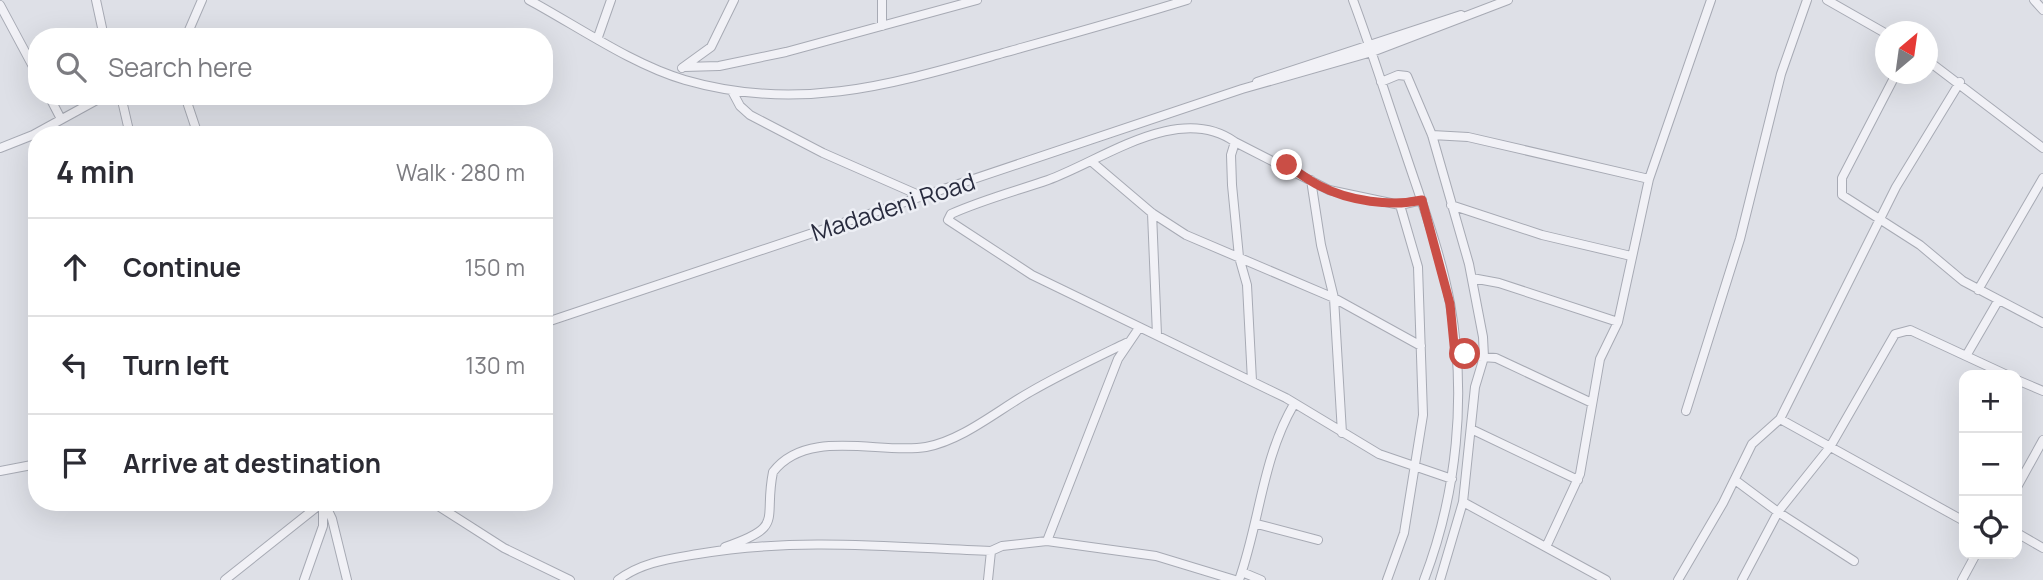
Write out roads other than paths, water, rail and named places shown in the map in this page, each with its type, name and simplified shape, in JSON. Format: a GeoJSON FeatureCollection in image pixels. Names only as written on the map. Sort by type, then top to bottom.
{"type":"FeatureCollection","features":[{"type":"Feature","properties":{"kind":"street"},"geometry":{"type":"LineString","coordinates":[[96,0],[102,28]]}},
{"type":"Feature","properties":{"kind":"street"},"geometry":{"type":"LineString","coordinates":[[190,28],[202,0]]}},
{"type":"Feature","properties":{"kind":"street"},"geometry":{"type":"LineString","coordinates":[[528,0],[671,75],[759,95],[816,95],[885,86],[1187,0]]}},
{"type":"Feature","properties":{"kind":"street"},"geometry":{"type":"LineString","coordinates":[[598,37],[611,0]]}},
{"type":"Feature","properties":{"kind":"street"},"geometry":{"type":"LineString","coordinates":[[671,75],[711,47],[734,0]]}},
{"type":"Feature","properties":{"kind":"street"},"geometry":{"type":"LineString","coordinates":[[882,0],[882,26]]}},
{"type":"Feature","properties":{"kind":"street"},"geometry":{"type":"LineString","coordinates":[[684,67],[707,68],[739,62],[977,0]]}},
{"type":"Feature","properties":{"kind":"street"},"geometry":{"type":"LineString","coordinates":[[1353,0],[1422,200],[1450,304],[1457,398],[1452,479],[1424,580]]}},
{"type":"Feature","properties":{"kind":"street","name":"Madadeni Road"},"geometry":{"type":"LineString","coordinates":[[553,320],[1242,89],[1443,26],[1508,0]]}},
{"type":"Feature","properties":{"kind":"street"},"geometry":{"type":"LineString","coordinates":[[1546,547],[1578,480],[1600,359],[1618,322],[1649,179],[1711,0]]}},
{"type":"Feature","properties":{"kind":"street"},"geometry":{"type":"LineString","coordinates":[[1686,411],[1740,239],[1778,84],[1807,0]]}},
{"type":"Feature","properties":{"kind":"street"},"geometry":{"type":"LineString","coordinates":[[1827,0],[1875,27]]}},
{"type":"Feature","properties":{"kind":"street"},"geometry":{"type":"LineString","coordinates":[[2034,0],[2043,10]]}},
{"type":"Feature","properties":{"kind":"street"},"geometry":{"type":"LineString","coordinates":[[0,5],[28,57]]}},
{"type":"Feature","properties":{"kind":"street"},"geometry":{"type":"LineString","coordinates":[[1938,67],[2043,148]]}},
{"type":"Feature","properties":{"kind":"street"},"geometry":{"type":"LineString","coordinates":[[1381,82],[1401,75],[1408,78],[1432,135],[1481,317],[1484,357],[1475,387],[1463,502],[1440,580]]}},
{"type":"Feature","properties":{"kind":"street"},"geometry":{"type":"LineString","coordinates":[[1678,580],[1735,480],[1752,444],[1780,419],[1905,171],[1960,82]]}},
{"type":"Feature","properties":{"kind":"street"},"geometry":{"type":"LineString","coordinates":[[1891,84],[1840,184],[1846,200],[1920,245],[1948,272],[2043,323]]}},
{"type":"Feature","properties":{"kind":"street"},"geometry":{"type":"LineString","coordinates":[[732,91],[740,106],[750,115],[823,153],[921,196]]}},
{"type":"Feature","properties":{"kind":"street"},"geometry":{"type":"LineString","coordinates":[[54,105],[61,119]]}},
{"type":"Feature","properties":{"kind":"street"},"geometry":{"type":"LineString","coordinates":[[46,126],[87,105]]}},
{"type":"Feature","properties":{"kind":"street"},"geometry":{"type":"LineString","coordinates":[[123,105],[128,126]]}},
{"type":"Feature","properties":{"kind":"street"},"geometry":{"type":"LineString","coordinates":[[188,105],[195,126]]}},
{"type":"Feature","properties":{"kind":"street"},"geometry":{"type":"LineString","coordinates":[[1422,200],[1400,205],[1357,198],[1319,186],[1208,129],[1174,130],[1134,141],[1092,162],[969,206],[951,214],[948,220],[1032,275],[1252,381],[1379,454],[1452,479]]}},
{"type":"Feature","properties":{"kind":"street"},"geometry":{"type":"LineString","coordinates":[[0,148],[28,135]]}},
{"type":"Feature","properties":{"kind":"street"},"geometry":{"type":"LineString","coordinates":[[1432,135],[1468,137],[1649,179]]}},
{"type":"Feature","properties":{"kind":"street"},"geometry":{"type":"LineString","coordinates":[[1235,142],[1231,168],[1239,257],[1247,285],[1252,381]]}},
{"type":"Feature","properties":{"kind":"street"},"geometry":{"type":"LineString","coordinates":[[1092,162],[1152,213],[1186,236],[1334,298],[1421,346]]}},
{"type":"Feature","properties":{"kind":"street"},"geometry":{"type":"LineString","coordinates":[[1978,290],[2043,178]]}},
{"type":"Feature","properties":{"kind":"street"},"geometry":{"type":"LineString","coordinates":[[1311,180],[1321,245],[1334,298],[1342,433]]}},
{"type":"Feature","properties":{"kind":"street"},"geometry":{"type":"LineString","coordinates":[[1387,580],[1404,533],[1423,415],[1419,267],[1400,205]]}},
{"type":"Feature","properties":{"kind":"street"},"geometry":{"type":"LineString","coordinates":[[1451,205],[1542,235],[1631,256]]}},
{"type":"Feature","properties":{"kind":"street"},"geometry":{"type":"LineString","coordinates":[[1152,213],[1157,335]]}},
{"type":"Feature","properties":{"kind":"street"},"geometry":{"type":"LineString","coordinates":[[1472,278],[1499,283],[1618,322]]}},
{"type":"Feature","properties":{"kind":"street"},"geometry":{"type":"LineString","coordinates":[[1966,356],[1998,301]]}},
{"type":"Feature","properties":{"kind":"street"},"geometry":{"type":"LineString","coordinates":[[1047,541],[1126,343],[1139,328]]}},
{"type":"Feature","properties":{"kind":"street"},"geometry":{"type":"LineString","coordinates":[[1742,580],[1778,512],[1830,447],[1898,331],[1910,330],[1996,370]]}},
{"type":"Feature","properties":{"kind":"street"},"geometry":{"type":"LineString","coordinates":[[713,552],[754,536],[765,526],[771,512],[773,472],[792,458],[827,446],[918,448],[942,443],[1051,380],[1126,343]]}},
{"type":"Feature","properties":{"kind":"street"},"geometry":{"type":"LineString","coordinates":[[1455,355],[1502,360],[1592,403]]}},
{"type":"Feature","properties":{"kind":"street"},"geometry":{"type":"LineString","coordinates":[[2022,382],[2043,391]]}},
{"type":"Feature","properties":{"kind":"street"},"geometry":{"type":"LineString","coordinates":[[1239,577],[1257,524],[1270,457],[1294,404]]}},
{"type":"Feature","properties":{"kind":"street"},"geometry":{"type":"LineString","coordinates":[[1780,419],[1959,518]]}},
{"type":"Feature","properties":{"kind":"street"},"geometry":{"type":"LineString","coordinates":[[1471,429],[1578,480]]}},
{"type":"Feature","properties":{"kind":"street"},"geometry":{"type":"LineString","coordinates":[[2022,478],[2043,440]]}},
{"type":"Feature","properties":{"kind":"street"},"geometry":{"type":"LineString","coordinates":[[0,471],[28,466]]}},
{"type":"Feature","properties":{"kind":"street"},"geometry":{"type":"LineString","coordinates":[[1735,480],[1778,512],[1854,561]]}},
{"type":"Feature","properties":{"kind":"street"},"geometry":{"type":"LineString","coordinates":[[1463,502],[1602,579]]}},
{"type":"Feature","properties":{"kind":"street"},"geometry":{"type":"LineString","coordinates":[[225,580],[312,511]]}},
{"type":"Feature","properties":{"kind":"street"},"geometry":{"type":"LineString","coordinates":[[304,580],[323,526],[323,511]]}},
{"type":"Feature","properties":{"kind":"street"},"geometry":{"type":"LineString","coordinates":[[328,511],[347,580]]}},
{"type":"Feature","properties":{"kind":"street"},"geometry":{"type":"LineString","coordinates":[[446,511],[504,548],[570,580]]}},
{"type":"Feature","properties":{"kind":"street"},"geometry":{"type":"LineString","coordinates":[[1257,524],[1318,540]]}},
{"type":"Feature","properties":{"kind":"street"},"geometry":{"type":"LineString","coordinates":[[2022,536],[2043,548]]}},
{"type":"Feature","properties":{"kind":"street"},"geometry":{"type":"LineString","coordinates":[[618,580],[646,565],[713,552],[837,542],[991,551],[1002,546],[1047,541],[1156,556],[1261,580]]}},
{"type":"Feature","properties":{"kind":"street"},"geometry":{"type":"LineString","coordinates":[[988,580],[991,551]]}},
{"type":"Feature","properties":{"kind":"street"},"geometry":{"type":"LineString","coordinates":[[1962,580],[1973,559]]}}]}
